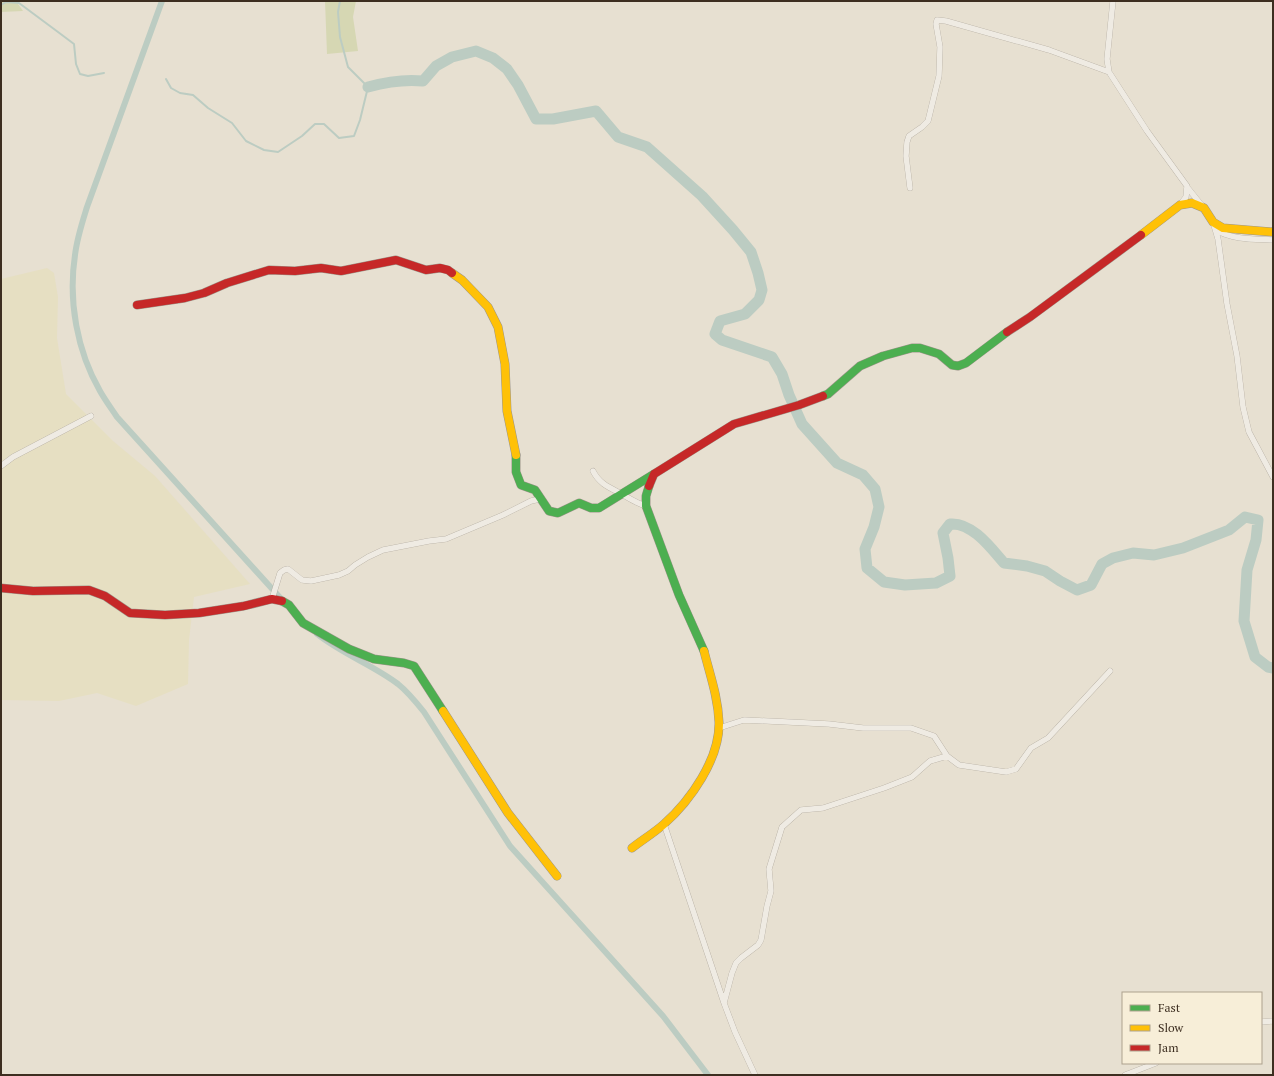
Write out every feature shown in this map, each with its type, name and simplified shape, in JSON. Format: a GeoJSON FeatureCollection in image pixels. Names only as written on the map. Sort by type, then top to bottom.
{"type":"FeatureCollection","features":[{"type":"Feature","properties":{"kind":"street"},"geometry":{"type":"LineString","coordinates":[[1113,1],[1107,59],[1109,72],[1147,131],[1213,222],[1218,239],[1227,304],[1237,356],[1243,407],[1252,440],[1273,477]]}},
{"type":"Feature","properties":{"kind":"street"},"geometry":{"type":"LineString","coordinates":[[910,188],[906,156],[907,142],[909,136],[928,121],[939,76],[940,47],[936,24],[937,20],[946,21],[1042,48],[1109,72]]}},
{"type":"Feature","properties":{"kind":"street"},"geometry":{"type":"LineString","coordinates":[[137,305],[185,298],[204,293],[227,283],[269,270],[295,271],[321,268],[341,271],[396,260],[412,264],[426,270],[440,268],[448,270],[462,280],[488,307],[498,327],[505,364],[507,411],[516,452],[517,479],[521,485],[535,490],[549,511],[558,512],[579,503],[595,509],[600,508],[725,429],[747,420],[799,405],[828,394],[860,366],[882,356],[912,348],[920,348],[939,354],[952,364],[958,366],[966,363],[1016,325],[1030,317],[1130,244],[1180,205],[1186,197],[1187,186]]}},
{"type":"Feature","properties":{"kind":"street"},"geometry":{"type":"LineString","coordinates":[[1180,205],[1192,203],[1204,208]]}},
{"type":"Feature","properties":{"kind":"street"},"geometry":{"type":"LineString","coordinates":[[1213,222],[1223,228],[1273,232]]}},
{"type":"Feature","properties":{"kind":"street"},"geometry":{"type":"LineString","coordinates":[[1216,230],[1225,234],[1236,236],[1273,240]]}},
{"type":"Feature","properties":{"kind":"street"},"geometry":{"type":"LineString","coordinates":[[1,466],[13,457],[91,416]]}},
{"type":"Feature","properties":{"kind":"street"},"geometry":{"type":"LineString","coordinates":[[593,471],[597,479],[604,486],[634,502],[646,506]]}},
{"type":"Feature","properties":{"kind":"street"},"geometry":{"type":"LineString","coordinates":[[632,848],[664,824],[690,796],[704,774],[717,744],[719,728],[717,699],[702,645],[679,595],[646,506],[647,489],[654,474]]}},
{"type":"Feature","properties":{"kind":"street"},"geometry":{"type":"LineString","coordinates":[[272,599],[280,573],[284,570],[288,569],[302,580],[311,581],[339,575],[348,572],[355,565],[383,550],[446,539],[503,515],[531,501],[540,499]]}},
{"type":"Feature","properties":{"kind":"street"},"geometry":{"type":"LineString","coordinates":[[1,588],[34,591],[89,590],[105,596],[130,613],[165,615],[199,613],[244,606],[272,599],[289,605],[303,623],[356,652],[374,659],[388,662],[406,663],[414,666],[508,813],[557,876]]}},
{"type":"Feature","properties":{"kind":"street"},"geometry":{"type":"LineString","coordinates":[[719,728],[744,720],[829,724],[863,728],[911,728],[934,736],[947,756],[959,765],[1006,772],[1016,769],[1031,748],[1048,738],[1110,671]]}},
{"type":"Feature","properties":{"kind":"street"},"geometry":{"type":"LineString","coordinates":[[724,1003],[736,963],[758,945],[761,940],[766,906],[771,891],[769,869],[782,827],[801,810],[823,808],[884,788],[912,777],[930,761],[947,756]]}},
{"type":"Feature","properties":{"kind":"street"},"geometry":{"type":"LineString","coordinates":[[664,824],[724,1003],[735,1032],[755,1075]]}},
{"type":"Feature","properties":{"kind":"street"},"geometry":{"type":"LineString","coordinates":[[1262,1022],[1273,1021]]}},
{"type":"Feature","properties":{"kind":"street"},"geometry":{"type":"LineString","coordinates":[[1125,1075],[1153,1064]]}},
{"type":"Feature","properties":{"kind":"shaded area"},"geometry":{"type":"Polygon","coordinates":[[[47,268],[54,273],[58,297],[57,338],[66,394],[113,441],[155,476],[250,584],[194,597],[189,640],[188,684],[136,706],[97,693],[59,701],[1,700],[1,279],[47,268]]]}},
{"type":"Feature","properties":{"kind":"green space"},"geometry":{"type":"Polygon","coordinates":[[[1,1],[16,1],[23,11],[1,12],[1,1]]]}},
{"type":"Feature","properties":{"kind":"green space"},"geometry":{"type":"Polygon","coordinates":[[[325,1],[356,1],[353,17],[358,51],[327,54],[325,1]]]}},
{"type":"Feature","properties":{"kind":"waterway"},"geometry":{"type":"LineString","coordinates":[[162,1],[87,207],[80,231],[73,272],[76,325],[85,359],[92,376],[117,417],[284,602]]}},
{"type":"Feature","properties":{"kind":"waterway"},"geometry":{"type":"LineString","coordinates":[[166,79],[171,88],[180,93],[193,95],[208,108],[232,123],[246,141],[264,150],[278,152],[302,136],[315,124],[324,124],[339,138],[354,136],[360,120],[368,87],[348,67],[340,37],[338,12],[340,1]]}},
{"type":"Feature","properties":{"kind":"waterway"},"geometry":{"type":"LineString","coordinates":[[1,5],[6,2],[19,3],[74,44],[76,64],[80,74],[88,76],[104,73]]}},
{"type":"Feature","properties":{"kind":"waterway"},"geometry":{"type":"LineString","coordinates":[[368,87],[395,81],[423,81],[436,66],[452,57],[476,51],[493,58],[507,69],[518,85],[536,119],[553,119],[596,111],[618,137],[647,147],[702,196],[751,252],[762,290],[759,300],[745,314],[720,321],[715,334],[722,340],[772,357],[782,374],[789,395],[802,424],[837,463],[863,475],[875,489],[879,507],[874,527],[865,549],[867,568],[884,582],[905,585],[936,583],[950,576],[943,533],[950,524],[958,524],[966,527],[980,537],[1004,563],[1027,566],[1045,571],[1077,590],[1091,585],[1102,564],[1113,558],[1133,553],[1154,555],[1183,548],[1229,530],[1245,517],[1258,520],[1256,540],[1247,570],[1244,621],[1255,657],[1268,667],[1273,668]]}},
{"type":"Feature","properties":{"kind":"waterway"},"geometry":{"type":"LineString","coordinates":[[317,634],[337,648],[388,677],[402,687],[412,697],[424,712],[510,846],[663,1016],[708,1075]]}},
{"type":"Feature","properties":{"kind":"traffic: fast"},"geometry":{"type":"LineString","coordinates":[[823,396],[828,394],[860,366],[883,356],[912,348],[920,348],[939,354],[952,365],[958,366],[966,363],[1007,332]]}},
{"type":"Feature","properties":{"kind":"traffic: fast"},"geometry":{"type":"LineString","coordinates":[[516,455],[516,472],[521,485],[535,490],[549,511],[558,513],[579,503],[591,508],[599,508],[654,474]]}},
{"type":"Feature","properties":{"kind":"traffic: fast"},"geometry":{"type":"LineString","coordinates":[[649,486],[646,496],[646,506],[679,595],[704,651]]}},
{"type":"Feature","properties":{"kind":"traffic: fast"},"geometry":{"type":"LineString","coordinates":[[282,601],[289,605],[303,623],[349,649],[374,659],[404,663],[414,666],[443,711]]}},
{"type":"Feature","properties":{"kind":"traffic: slow"},"geometry":{"type":"LineString","coordinates":[[1141,235],[1180,205],[1192,203],[1204,208],[1213,222],[1223,228],[1273,232]]}},
{"type":"Feature","properties":{"kind":"traffic: slow"},"geometry":{"type":"LineString","coordinates":[[452,273],[462,280],[488,307],[498,327],[505,364],[507,411],[516,455]]}},
{"type":"Feature","properties":{"kind":"traffic: slow"},"geometry":{"type":"LineString","coordinates":[[632,848],[674,815],[684,804],[702,778],[709,764],[718,736],[719,722],[717,704],[704,651]]}},
{"type":"Feature","properties":{"kind":"traffic: slow"},"geometry":{"type":"LineString","coordinates":[[443,711],[508,813],[557,876]]}},
{"type":"Feature","properties":{"kind":"traffic: jam"},"geometry":{"type":"LineString","coordinates":[[1007,332],[1030,317],[1141,235]]}},
{"type":"Feature","properties":{"kind":"traffic: jam"},"geometry":{"type":"LineString","coordinates":[[137,305],[185,298],[204,293],[227,283],[269,270],[295,271],[321,268],[341,271],[396,260],[426,270],[440,268],[448,270],[452,273]]}},
{"type":"Feature","properties":{"kind":"traffic: jam"},"geometry":{"type":"LineString","coordinates":[[649,486],[654,474],[734,424],[799,405],[823,396]]}},
{"type":"Feature","properties":{"kind":"traffic: jam"},"geometry":{"type":"LineString","coordinates":[[1,588],[33,591],[89,590],[105,596],[130,613],[165,615],[199,613],[244,606],[272,599],[282,601]]}}]}
